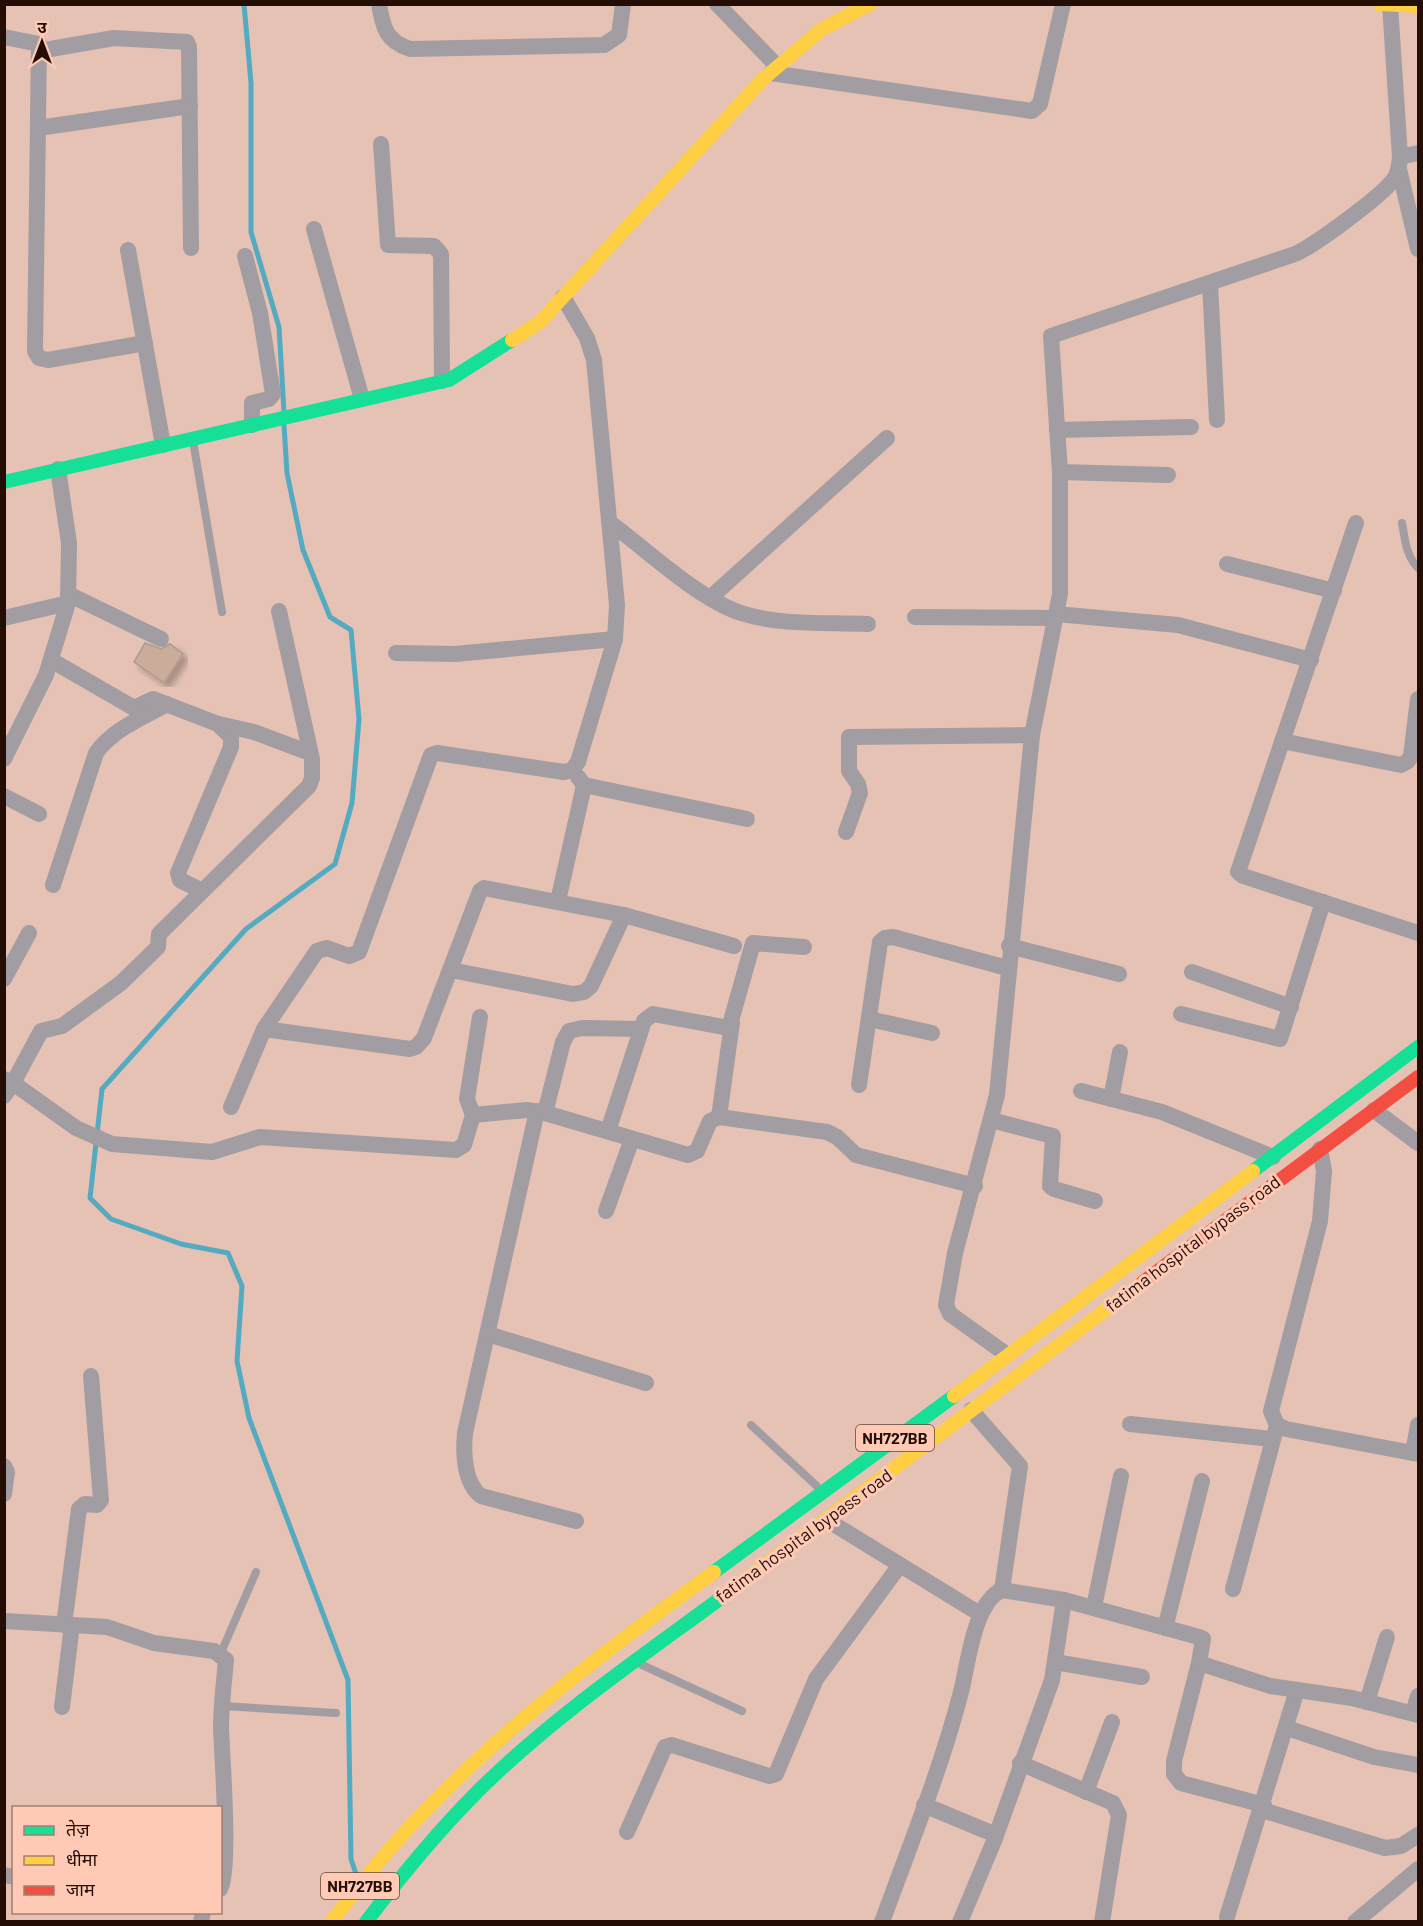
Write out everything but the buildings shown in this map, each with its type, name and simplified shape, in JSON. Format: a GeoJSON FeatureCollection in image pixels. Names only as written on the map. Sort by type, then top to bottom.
{"type":"FeatureCollection","features":[{"type":"Feature","properties":{"kind":"main road"},"geometry":{"type":"LineString","coordinates":[[4,482],[448,380],[540,322],[775,70],[822,29],[870,4]]}},
{"type":"Feature","properties":{"kind":"main road"},"geometry":{"type":"LineString","coordinates":[[1380,4],[1419,6]]}},
{"type":"Feature","properties":{"kind":"main road","name":"fatima hospital bypass road"},"geometry":{"type":"LineString","coordinates":[[331,1922],[389,1850],[470,1768],[552,1694],[652,1615],[824,1493],[1006,1354],[1419,1047]]}},
{"type":"Feature","properties":{"kind":"main road","name":"fatima hospital bypass road"},"geometry":{"type":"LineString","coordinates":[[366,1922],[411,1863],[498,1772],[633,1661],[827,1521],[971,1410],[1419,1077]]}},
{"type":"Feature","properties":{"kind":"main road"},"geometry":{"type":"LineString","coordinates":[[1053,1319],[1067,1339]]}},
{"type":"Feature","properties":{"kind":"street"},"geometry":{"type":"LineString","coordinates":[[379,4],[384,30],[397,45],[410,49],[604,45],[619,35],[623,4]]}},
{"type":"Feature","properties":{"kind":"street"},"geometry":{"type":"LineString","coordinates":[[723,7],[775,70],[1032,111],[1040,104],[1063,4]]}},
{"type":"Feature","properties":{"kind":"street"},"geometry":{"type":"LineString","coordinates":[[1390,5],[1399,163],[1419,249]]}},
{"type":"Feature","properties":{"kind":"street"},"geometry":{"type":"LineString","coordinates":[[4,38],[39,44],[34,351],[39,358],[48,360],[145,343]]}},
{"type":"Feature","properties":{"kind":"street"},"geometry":{"type":"LineString","coordinates":[[39,51],[114,38],[182,40],[189,47],[191,248]]}},
{"type":"Feature","properties":{"kind":"street"},"geometry":{"type":"LineString","coordinates":[[38,128],[190,106]]}},
{"type":"Feature","properties":{"kind":"street"},"geometry":{"type":"LineString","coordinates":[[381,144],[388,245],[434,246],[441,254],[442,381]]}},
{"type":"Feature","properties":{"kind":"street"},"geometry":{"type":"LineString","coordinates":[[1006,1354],[946,1310],[955,1253],[975,1186],[998,1083],[1009,946],[1032,735],[1056,616],[1060,584],[1060,472],[1052,336],[1056,332],[1210,284],[1306,249],[1390,184],[1399,163],[1419,153]]}},
{"type":"Feature","properties":{"kind":"street"},"geometry":{"type":"LineString","coordinates":[[314,229],[362,399]]}},
{"type":"Feature","properties":{"kind":"street"},"geometry":{"type":"LineString","coordinates":[[128,250],[163,445]]}},
{"type":"Feature","properties":{"kind":"street"},"geometry":{"type":"LineString","coordinates":[[245,255],[260,313],[273,394],[269,399],[252,404],[254,424]]}},
{"type":"Feature","properties":{"kind":"street"},"geometry":{"type":"LineString","coordinates":[[1210,284],[1217,420]]}},
{"type":"Feature","properties":{"kind":"street"},"geometry":{"type":"LineString","coordinates":[[231,1107],[264,1029],[317,951],[327,948],[349,956],[359,952],[431,755],[437,753],[564,772],[572,770],[578,762],[615,639],[617,605],[594,360],[587,338],[563,297]]}},
{"type":"Feature","properties":{"kind":"street"},"geometry":{"type":"LineString","coordinates":[[1057,430],[1191,427]]}},
{"type":"Feature","properties":{"kind":"street"},"geometry":{"type":"LineString","coordinates":[[710,598],[888,438]]}},
{"type":"Feature","properties":{"kind":"street"},"geometry":{"type":"LineString","coordinates":[[4,759],[21,730],[51,660],[68,598],[69,543],[58,469]]}},
{"type":"Feature","properties":{"kind":"street"},"geometry":{"type":"LineString","coordinates":[[1060,472],[1168,475]]}},
{"type":"Feature","properties":{"kind":"street"},"geometry":{"type":"LineString","coordinates":[[609,522],[710,598],[741,612],[783,621],[868,624]]}},
{"type":"Feature","properties":{"kind":"street"},"geometry":{"type":"LineString","coordinates":[[1356,523],[1238,872],[1242,876],[1419,933]]}},
{"type":"Feature","properties":{"kind":"street"},"geometry":{"type":"LineString","coordinates":[[1227,564],[1334,591]]}},
{"type":"Feature","properties":{"kind":"street"},"geometry":{"type":"LineString","coordinates":[[4,618],[68,598],[161,639]]}},
{"type":"Feature","properties":{"kind":"street"},"geometry":{"type":"LineString","coordinates":[[279,611],[310,753],[312,778],[301,795],[159,933],[158,947],[121,983],[62,1026],[46,1029],[38,1034],[7,1086],[76,1128],[112,1144],[212,1152],[260,1137],[456,1150],[464,1145],[473,1115],[467,1099],[480,1017]]}},
{"type":"Feature","properties":{"kind":"street"},"geometry":{"type":"LineString","coordinates":[[915,617],[1056,616],[1178,625],[1311,660]]}},
{"type":"Feature","properties":{"kind":"street"},"geometry":{"type":"LineString","coordinates":[[396,653],[455,654],[615,639]]}},
{"type":"Feature","properties":{"kind":"street"},"geometry":{"type":"LineString","coordinates":[[51,660],[135,708],[153,699],[218,724],[255,732],[310,753]]}},
{"type":"Feature","properties":{"kind":"street"},"geometry":{"type":"LineString","coordinates":[[1282,741],[1401,765],[1411,756],[1419,699]]}},
{"type":"Feature","properties":{"kind":"street"},"geometry":{"type":"LineString","coordinates":[[53,885],[96,753],[104,741],[167,704]]}},
{"type":"Feature","properties":{"kind":"street"},"geometry":{"type":"LineString","coordinates":[[202,891],[180,880],[178,873],[231,747],[231,737],[218,724]]}},
{"type":"Feature","properties":{"kind":"street"},"geometry":{"type":"LineString","coordinates":[[846,832],[860,793],[860,788],[849,771],[849,737],[1032,735]]}},
{"type":"Feature","properties":{"kind":"street"},"geometry":{"type":"LineString","coordinates":[[572,770],[584,785],[747,819]]}},
{"type":"Feature","properties":{"kind":"street"},"geometry":{"type":"LineString","coordinates":[[558,901],[584,785]]}},
{"type":"Feature","properties":{"kind":"street"},"geometry":{"type":"LineString","coordinates":[[4,796],[39,814]]}},
{"type":"Feature","properties":{"kind":"street"},"geometry":{"type":"LineString","coordinates":[[264,1029],[410,1049],[416,1047],[424,1038],[480,891],[484,888],[624,915],[734,946]]}},
{"type":"Feature","properties":{"kind":"street"},"geometry":{"type":"LineString","coordinates":[[1181,1014],[1275,1040],[1283,1035],[1323,902]]}},
{"type":"Feature","properties":{"kind":"street"},"geometry":{"type":"LineString","coordinates":[[451,970],[573,994],[584,992],[591,986],[624,915]]}},
{"type":"Feature","properties":{"kind":"street"},"geometry":{"type":"LineString","coordinates":[[4,979],[29,933]]}},
{"type":"Feature","properties":{"kind":"street"},"geometry":{"type":"LineString","coordinates":[[859,1084],[880,942],[885,938],[893,937],[1007,968]]}},
{"type":"Feature","properties":{"kind":"street"},"geometry":{"type":"LineString","coordinates":[[719,1117],[732,1023],[753,943],[804,947]]}},
{"type":"Feature","properties":{"kind":"street"},"geometry":{"type":"LineString","coordinates":[[1009,946],[1119,975]]}},
{"type":"Feature","properties":{"kind":"street"},"geometry":{"type":"LineString","coordinates":[[1192,972],[1291,1007]]}},
{"type":"Feature","properties":{"kind":"street"},"geometry":{"type":"LineString","coordinates":[[608,1131],[641,1029],[648,1015],[653,1014],[722,1029],[729,1028],[732,1023]]}},
{"type":"Feature","properties":{"kind":"street"},"geometry":{"type":"LineString","coordinates":[[869,1018],[932,1033]]}},
{"type":"Feature","properties":{"kind":"street"},"geometry":{"type":"LineString","coordinates":[[576,1521],[492,1501],[481,1496],[470,1485],[465,1433],[541,1112],[563,1042],[569,1031],[582,1028],[641,1029]]}},
{"type":"Feature","properties":{"kind":"street"},"geometry":{"type":"LineString","coordinates":[[1111,1099],[1120,1052]]}},
{"type":"Feature","properties":{"kind":"street"},"geometry":{"type":"LineString","coordinates":[[1081,1091],[1162,1112],[1273,1157]]}},
{"type":"Feature","properties":{"kind":"street"},"geometry":{"type":"LineString","coordinates":[[1374,1110],[1419,1143]]}},
{"type":"Feature","properties":{"kind":"street"},"geometry":{"type":"LineString","coordinates":[[473,1115],[541,1112],[693,1155],[711,1121],[719,1117],[827,1132],[837,1137],[856,1155],[975,1186]]}},
{"type":"Feature","properties":{"kind":"street"},"geometry":{"type":"LineString","coordinates":[[991,1120],[1053,1136],[1050,1186],[1095,1201]]}},
{"type":"Feature","properties":{"kind":"street"},"geometry":{"type":"LineString","coordinates":[[606,1211],[632,1139]]}},
{"type":"Feature","properties":{"kind":"street"},"geometry":{"type":"LineString","coordinates":[[1233,1589],[1275,1432],[1271,1411],[1320,1221],[1324,1171],[1320,1149]]}},
{"type":"Feature","properties":{"kind":"street"},"geometry":{"type":"LineString","coordinates":[[488,1334],[646,1383]]}},
{"type":"Feature","properties":{"kind":"street"},"geometry":{"type":"LineString","coordinates":[[62,1707],[80,1509],[85,1504],[97,1505],[101,1500],[91,1376]]}},
{"type":"Feature","properties":{"kind":"street"},"geometry":{"type":"LineString","coordinates":[[971,1410],[1020,1466],[1002,1590]]}},
{"type":"Feature","properties":{"kind":"street"},"geometry":{"type":"LineString","coordinates":[[1130,1424],[1275,1432],[1286,1429],[1416,1453],[1419,1425]]}},
{"type":"Feature","properties":{"kind":"street"},"geometry":{"type":"LineString","coordinates":[[4,1466],[7,1472],[4,1494]]}},
{"type":"Feature","properties":{"kind":"street"},"geometry":{"type":"LineString","coordinates":[[1094,1607],[1121,1476]]}},
{"type":"Feature","properties":{"kind":"street"},"geometry":{"type":"LineString","coordinates":[[1164,1628],[1202,1481]]}},
{"type":"Feature","properties":{"kind":"street"},"geometry":{"type":"LineString","coordinates":[[827,1521],[980,1614]]}},
{"type":"Feature","properties":{"kind":"street"},"geometry":{"type":"LineString","coordinates":[[627,1832],[665,1747],[672,1745],[769,1776],[776,1774],[816,1679],[900,1565]]}},
{"type":"Feature","properties":{"kind":"street"},"geometry":{"type":"LineString","coordinates":[[882,1922],[960,1697],[980,1614],[994,1593],[1002,1590],[1094,1607],[1203,1639],[1174,1761],[1174,1774],[1180,1783],[1385,1848],[1401,1846],[1419,1835]]}},
{"type":"Feature","properties":{"kind":"street"},"geometry":{"type":"LineString","coordinates":[[960,1922],[996,1835],[1020,1763],[1052,1680],[1064,1600]]}},
{"type":"Feature","properties":{"kind":"street"},"geometry":{"type":"LineString","coordinates":[[4,1621],[107,1627],[153,1643],[214,1651],[226,1660],[223,1706],[225,1854],[222,1886]]}},
{"type":"Feature","properties":{"kind":"street"},"geometry":{"type":"LineString","coordinates":[[1367,1702],[1387,1636]]}},
{"type":"Feature","properties":{"kind":"street"},"geometry":{"type":"LineString","coordinates":[[1055,1662],[1142,1677]]}},
{"type":"Feature","properties":{"kind":"street"},"geometry":{"type":"LineString","coordinates":[[1199,1663],[1270,1686],[1367,1702],[1416,1714],[1419,1696]]}},
{"type":"Feature","properties":{"kind":"street"},"geometry":{"type":"LineString","coordinates":[[1227,1917],[1263,1808],[1297,1690]]}},
{"type":"Feature","properties":{"kind":"street"},"geometry":{"type":"LineString","coordinates":[[1086,1792],[1112,1722]]}},
{"type":"Feature","properties":{"kind":"street"},"geometry":{"type":"LineString","coordinates":[[1287,1728],[1374,1757],[1419,1765]]}},
{"type":"Feature","properties":{"kind":"street"},"geometry":{"type":"LineString","coordinates":[[1020,1763],[1113,1803],[1119,1815],[1102,1922]]}},
{"type":"Feature","properties":{"kind":"street"},"geometry":{"type":"LineString","coordinates":[[924,1805],[996,1835]]}},
{"type":"Feature","properties":{"kind":"street"},"geometry":{"type":"LineString","coordinates":[[1355,1922],[1419,1869]]}},
{"type":"Feature","properties":{"kind":"lane"},"geometry":{"type":"LineString","coordinates":[[193,438],[222,612]]}},
{"type":"Feature","properties":{"kind":"lane"},"geometry":{"type":"LineString","coordinates":[[1402,523],[1411,561],[1419,568]]}},
{"type":"Feature","properties":{"kind":"lane"},"geometry":{"type":"LineString","coordinates":[[752,1425],[824,1493]]}},
{"type":"Feature","properties":{"kind":"lane"},"geometry":{"type":"LineString","coordinates":[[220,1655],[256,1572]]}},
{"type":"Feature","properties":{"kind":"lane"},"geometry":{"type":"LineString","coordinates":[[633,1661],[742,1711]]}},
{"type":"Feature","properties":{"kind":"lane"},"geometry":{"type":"LineString","coordinates":[[223,1706],[336,1713]]}},
{"type":"Feature","properties":{"kind":"waterway"},"geometry":{"type":"LineString","coordinates":[[244,4],[251,83],[251,232],[279,327],[284,412]]}},
{"type":"Feature","properties":{"kind":"waterway"},"geometry":{"type":"LineString","coordinates":[[284,425],[287,473],[303,550],[330,617],[351,630],[359,719],[352,803],[335,864],[246,929],[102,1089],[90,1198],[111,1219],[181,1244],[228,1253],[242,1286],[237,1361],[249,1418],[348,1680],[351,1859],[356,1874]]}},
{"type":"Feature","properties":{"kind":"traffic: fast"},"geometry":{"type":"LineString","coordinates":[[4,482],[449,380],[512,340]]}},
{"type":"Feature","properties":{"kind":"traffic: fast"},"geometry":{"type":"LineString","coordinates":[[1253,1171],[1418,1047]]}},
{"type":"Feature","properties":{"kind":"traffic: fast"},"geometry":{"type":"LineString","coordinates":[[714,1572],[954,1396]]}},
{"type":"Feature","properties":{"kind":"traffic: fast"},"geometry":{"type":"LineString","coordinates":[[366,1922],[434,1838],[507,1763],[598,1688],[725,1595]]}},
{"type":"Feature","properties":{"kind":"traffic: slow"},"geometry":{"type":"LineString","coordinates":[[512,340],[540,322],[763,79],[822,29],[870,4]]}},
{"type":"Feature","properties":{"kind":"traffic: slow"},"geometry":{"type":"LineString","coordinates":[[1380,4],[1418,6]]}},
{"type":"Feature","properties":{"kind":"traffic: slow"},"geometry":{"type":"LineString","coordinates":[[954,1396],[1253,1171]]}},
{"type":"Feature","properties":{"kind":"traffic: slow"},"geometry":{"type":"LineString","coordinates":[[725,1595],[1143,1282]]}},
{"type":"Feature","properties":{"kind":"traffic: slow"},"geometry":{"type":"LineString","coordinates":[[331,1922],[381,1860],[462,1774],[585,1668],[714,1572]]}},
{"type":"Feature","properties":{"kind":"traffic: jam"},"geometry":{"type":"LineString","coordinates":[[1143,1282],[1418,1077]]}}]}
